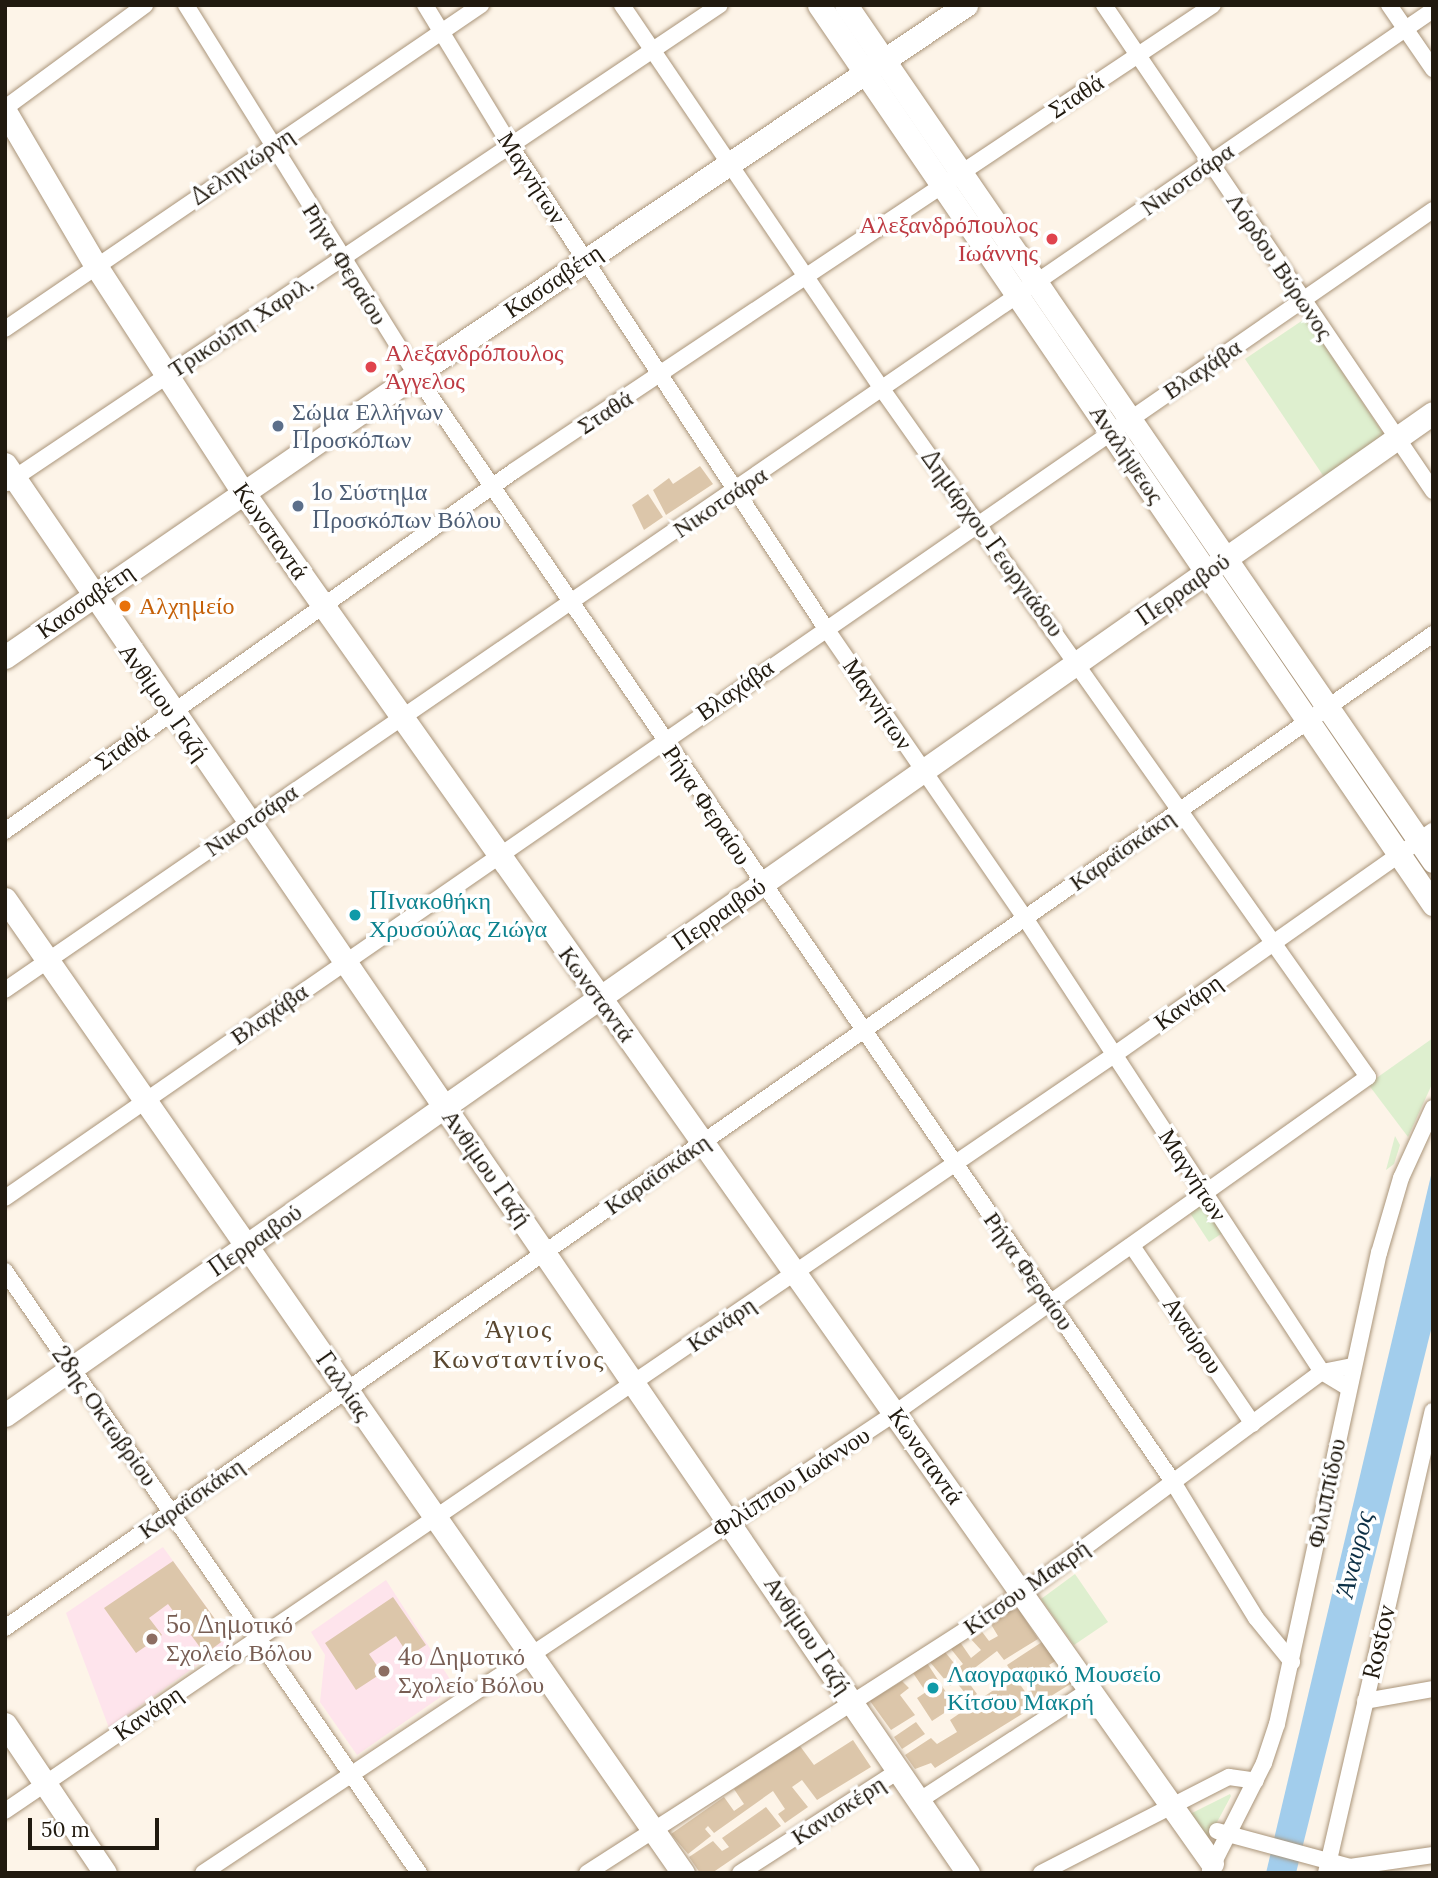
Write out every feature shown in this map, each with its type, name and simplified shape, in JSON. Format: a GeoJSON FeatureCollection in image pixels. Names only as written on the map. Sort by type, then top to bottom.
{"type":"FeatureCollection","features":[{"type":"Feature","properties":{"kind":"street"},"geometry":{"type":"LineString","coordinates":[[5,109],[145,5]]}},
{"type":"Feature","properties":{"kind":"street","name":"Ρήγα Φεραίου"},"geometry":{"type":"LineString","coordinates":[[186,5],[271,146],[416,375],[761,885],[1173,1482],[1256,1618],[1292,1662]]}},
{"type":"Feature","properties":{"kind":"street","name":"Μαγνήτων"},"geometry":{"type":"LineString","coordinates":[[425,5],[512,148],[736,492],[825,627],[1025,918],[1322,1372],[1349,1388]]}},
{"type":"Feature","properties":{"kind":"street","name":"Δεληγιώργη"},"geometry":{"type":"LineString","coordinates":[[5,329],[481,5]]}},
{"type":"Feature","properties":{"kind":"street","name":"Δημάρχου Γεωργιάδου"},"geometry":{"type":"LineString","coordinates":[[622,5],[727,164],[883,389],[1368,1077]]}},
{"type":"Feature","properties":{"kind":"street","name":"Τρικούπη Χαριλ."},"geometry":{"type":"LineString","coordinates":[[8,475],[343,260],[720,5]]}},
{"type":"Feature","properties":{"kind":"street","name":"Αναλήψεως"},"geometry":{"type":"LineString","coordinates":[[819,5],[1433,904]]}},
{"type":"Feature","properties":{"kind":"street","name":"Αναλήψεως"},"geometry":{"type":"LineString","coordinates":[[846,5],[1329,707],[1426,835],[1433,861]]}},
{"type":"Feature","properties":{"kind":"street","name":"Κασσαβέτη"},"geometry":{"type":"LineString","coordinates":[[5,657],[243,492],[966,5]]}},
{"type":"Feature","properties":{"kind":"street","name":"Λόρδου Βύρωνος"},"geometry":{"type":"LineString","coordinates":[[1104,5],[1433,491]]}},
{"type":"Feature","properties":{"kind":"street","name":"Σταθά"},"geometry":{"type":"LineString","coordinates":[[5,831],[492,486],[661,376],[962,171],[1213,5]]}},
{"type":"Feature","properties":{"kind":"street"},"geometry":{"type":"LineString","coordinates":[[1389,5],[1433,69]]}},
{"type":"Feature","properties":{"kind":"street","name":"Νικοτσάρα"},"geometry":{"type":"LineString","coordinates":[[5,990],[400,716],[736,492],[1433,10]]}},
{"type":"Feature","properties":{"kind":"street","name":"Κωνσταντά"},"geometry":{"type":"LineString","coordinates":[[5,109],[96,266],[243,492],[1172,1804],[1211,1868]]}},
{"type":"Feature","properties":{"kind":"street","name":"Βλαχάβα"},"geometry":{"type":"LineString","coordinates":[[5,1198],[977,521],[1433,210]]}},
{"type":"Feature","properties":{"kind":"street","name":"Περραιβού"},"geometry":{"type":"LineString","coordinates":[[5,1415],[1433,413]]}},
{"type":"Feature","properties":{"kind":"street","name":"Ανθίμου Γαζή"},"geometry":{"type":"LineString","coordinates":[[8,475],[546,1251],[968,1873]]}},
{"type":"Feature","properties":{"kind":"street","name":"Καραϊσκάκη"},"geometry":{"type":"LineString","coordinates":[[5,1628],[1433,634]]}},
{"type":"Feature","properties":{"kind":"street","name":"Κανάρη"},"geometry":{"type":"LineString","coordinates":[[5,1811],[1114,1055],[1426,835]]}},
{"type":"Feature","properties":{"kind":"street","name":"Γαλλίας"},"geometry":{"type":"LineString","coordinates":[[5,899],[683,1873]]}},
{"type":"Feature","properties":{"kind":"street","name":"Φιλίππου Ιωάννου"},"geometry":{"type":"LineString","coordinates":[[203,1873],[895,1413],[1368,1077]]}},
{"type":"Feature","properties":{"kind":"street","name":"Φιλιππίδου"},"geometry":{"type":"LineString","coordinates":[[1211,1868],[1221,1832],[1256,1781],[1277,1724],[1353,1366],[1388,1220],[1433,1108]]}},
{"type":"Feature","properties":{"kind":"street","name":"Αναύρου"},"geometry":{"type":"LineString","coordinates":[[1132,1246],[1253,1424]]}},
{"type":"Feature","properties":{"kind":"street","name":"28ης Οκτωβρίου"},"geometry":{"type":"LineString","coordinates":[[5,1271],[419,1873]]}},
{"type":"Feature","properties":{"kind":"street","name":"Κίτσου Μακρή"},"geometry":{"type":"LineString","coordinates":[[587,1873],[1023,1593],[1322,1372],[1353,1366]]}},
{"type":"Feature","properties":{"kind":"street","name":"Rostov"},"geometry":{"type":"LineString","coordinates":[[1327,1867],[1433,1411]]}},
{"type":"Feature","properties":{"kind":"street","name":"Κανισκέρη"},"geometry":{"type":"LineString","coordinates":[[920,1800],[1091,1689]]}},
{"type":"Feature","properties":{"kind":"street"},"geometry":{"type":"LineString","coordinates":[[1365,1702],[1433,1689]]}},
{"type":"Feature","properties":{"kind":"street"},"geometry":{"type":"LineString","coordinates":[[5,1724],[105,1873]]}},
{"type":"Feature","properties":{"kind":"street","name":"Κανισκέρη"},"geometry":{"type":"LineString","coordinates":[[740,1873],[900,1770]]}},
{"type":"Feature","properties":{"kind":"street"},"geometry":{"type":"LineString","coordinates":[[1041,1873],[1229,1777],[1256,1781]]}},
{"type":"Feature","properties":{"kind":"street"},"geometry":{"type":"LineString","coordinates":[[1221,1832],[1309,1857],[1327,1867],[1412,1866],[1433,1855]]}},
{"type":"Feature","properties":{"kind":"shaded area","name":"5ο Δημοτικό Σχολείο Βόλου"},"geometry":{"type":"Polygon","coordinates":[[[163,1547],[231,1641],[109,1728],[66,1613],[163,1547]]]}},
{"type":"Feature","properties":{"kind":"shaded area","name":"4ο Δημοτικό Σχολείο Βόλου"},"geometry":{"type":"Polygon","coordinates":[[[386,1580],[455,1687],[357,1755],[320,1702],[325,1655],[311,1632],[386,1580]]]}},
{"type":"Feature","properties":{"kind":"green space"},"geometry":{"type":"Polygon","coordinates":[[[1306,318],[1387,439],[1326,480],[1245,359],[1306,318]]]}},
{"type":"Feature","properties":{"kind":"green space"},"geometry":{"type":"Polygon","coordinates":[[[1433,1038],[1433,1082],[1408,1137],[1368,1084],[1433,1038]]]}},
{"type":"Feature","properties":{"kind":"green space"},"geometry":{"type":"Polygon","coordinates":[[[1395,1136],[1400,1145],[1394,1164],[1386,1170],[1395,1136]]]}},
{"type":"Feature","properties":{"kind":"green space"},"geometry":{"type":"Polygon","coordinates":[[[1205,1203],[1224,1232],[1209,1242],[1190,1213],[1205,1203]]]}},
{"type":"Feature","properties":{"kind":"green space"},"geometry":{"type":"Polygon","coordinates":[[[1075,1574],[1108,1622],[1074,1645],[1041,1599],[1075,1574]]]}},
{"type":"Feature","properties":{"kind":"green space"},"geometry":{"type":"Polygon","coordinates":[[[1230,1794],[1231,1796],[1208,1839],[1190,1814],[1230,1794]]]}},
{"type":"Feature","properties":{"kind":"water","name":"Άναυρος"},"geometry":{"type":"Polygon","coordinates":[[[1433,1167],[1433,1322],[1296,1873],[1266,1873],[1433,1167]]]}},
{"type":"Feature","properties":{"kind":"building"},"geometry":{"type":"Polygon","coordinates":[[[700,466],[713,484],[666,515],[653,490],[669,478],[673,484],[700,466]]]}},
{"type":"Feature","properties":{"kind":"building"},"geometry":{"type":"Polygon","coordinates":[[[648,494],[663,517],[644,530],[632,505],[648,494]]]}},
{"type":"Feature","properties":{"kind":"building"},"geometry":{"type":"Polygon","coordinates":[[[173,1561],[228,1637],[205,1654],[168,1604],[149,1618],[162,1635],[136,1653],[104,1608],[173,1561]]]}},
{"type":"Feature","properties":{"kind":"building"},"geometry":{"type":"Polygon","coordinates":[[[393,1597],[426,1645],[409,1656],[396,1636],[369,1654],[382,1673],[356,1690],[325,1643],[393,1597]]]}},
{"type":"Feature","properties":{"kind":"building"},"geometry":{"type":"Polygon","coordinates":[[[1016,1605],[1038,1639],[1004,1660],[997,1651],[964,1676],[977,1694],[970,1699],[956,1682],[950,1686],[930,1662],[945,1652],[958,1668],[963,1664],[951,1649],[960,1642],[971,1658],[981,1650],[969,1637],[980,1629],[989,1641],[998,1636],[989,1621],[1016,1605]]]}},
{"type":"Feature","properties":{"kind":"building"},"geometry":{"type":"Polygon","coordinates":[[[1042,1642],[1057,1660],[1049,1665],[1056,1675],[1063,1671],[1072,1683],[935,1768],[931,1763],[915,1769],[905,1755],[931,1738],[937,1744],[957,1732],[950,1720],[1014,1676],[1007,1665],[1042,1642]],[[1028,1678],[1019,1683],[1026,1693],[1035,1688],[1028,1678]]]}},
{"type":"Feature","properties":{"kind":"building"},"geometry":{"type":"Polygon","coordinates":[[[927,1663],[955,1706],[932,1721],[917,1698],[926,1692],[913,1673],[927,1663]]]}},
{"type":"Feature","properties":{"kind":"building"},"geometry":{"type":"Polygon","coordinates":[[[902,1681],[909,1688],[900,1695],[915,1715],[891,1730],[870,1701],[902,1681]]]}},
{"type":"Feature","properties":{"kind":"building"},"geometry":{"type":"Polygon","coordinates":[[[916,1722],[925,1734],[902,1749],[894,1737],[916,1722]]]}},
{"type":"Feature","properties":{"kind":"building"},"geometry":{"type":"Polygon","coordinates":[[[853,1740],[871,1767],[817,1800],[802,1780],[792,1787],[808,1807],[785,1823],[778,1814],[785,1809],[773,1791],[714,1833],[708,1826],[705,1829],[711,1836],[688,1854],[671,1834],[724,1797],[734,1811],[744,1804],[734,1789],[800,1746],[814,1765],[853,1740]]]}},
{"type":"Feature","properties":{"kind":"building"},"geometry":{"type":"Polygon","coordinates":[[[766,1807],[781,1826],[712,1873],[700,1873],[689,1857],[713,1841],[722,1851],[729,1847],[722,1838],[766,1807]]]}},
{"type":"Feature","properties":{"kind":"place","name":"Αλεξανδρόπουλος Ιωάννης"},"geometry":{"type":"Point","coordinates":[1052,239]}},
{"type":"Feature","properties":{"kind":"place","name":"Αλεξανδρόπουλος Άγγελος"},"geometry":{"type":"Point","coordinates":[371,367]}},
{"type":"Feature","properties":{"kind":"place","name":"Σώμα Ελλήνων Προσκόπων"},"geometry":{"type":"Point","coordinates":[278,426]}},
{"type":"Feature","properties":{"kind":"place","name":"1ο Σύστημα Προσκόπων Βόλου"},"geometry":{"type":"Point","coordinates":[298,506]}},
{"type":"Feature","properties":{"kind":"place","name":"Αλχημείο"},"geometry":{"type":"Point","coordinates":[125,606]}},
{"type":"Feature","properties":{"kind":"place","name":"ΠΙνακοθήκη Χρυσούλας Ζιώγα"},"geometry":{"type":"Point","coordinates":[355,915]}},
{"type":"Feature","properties":{"kind":"place","name":"5ο Δημοτικό Σχολείο Βόλου"},"geometry":{"type":"Point","coordinates":[152,1639]}},
{"type":"Feature","properties":{"kind":"place","name":"4ο Δημοτικό Σχολείο Βόλου"},"geometry":{"type":"Point","coordinates":[384,1671]}},
{"type":"Feature","properties":{"kind":"place","name":"Λαογραφικό Μουσείο Κίτσου Μακρή"},"geometry":{"type":"Point","coordinates":[933,1688]}},
{"type":"Feature","properties":{"kind":"district","name":"Άγιος Κωνσταντίνος"},"geometry":{"type":"Point","coordinates":[519,1344]}}]}
